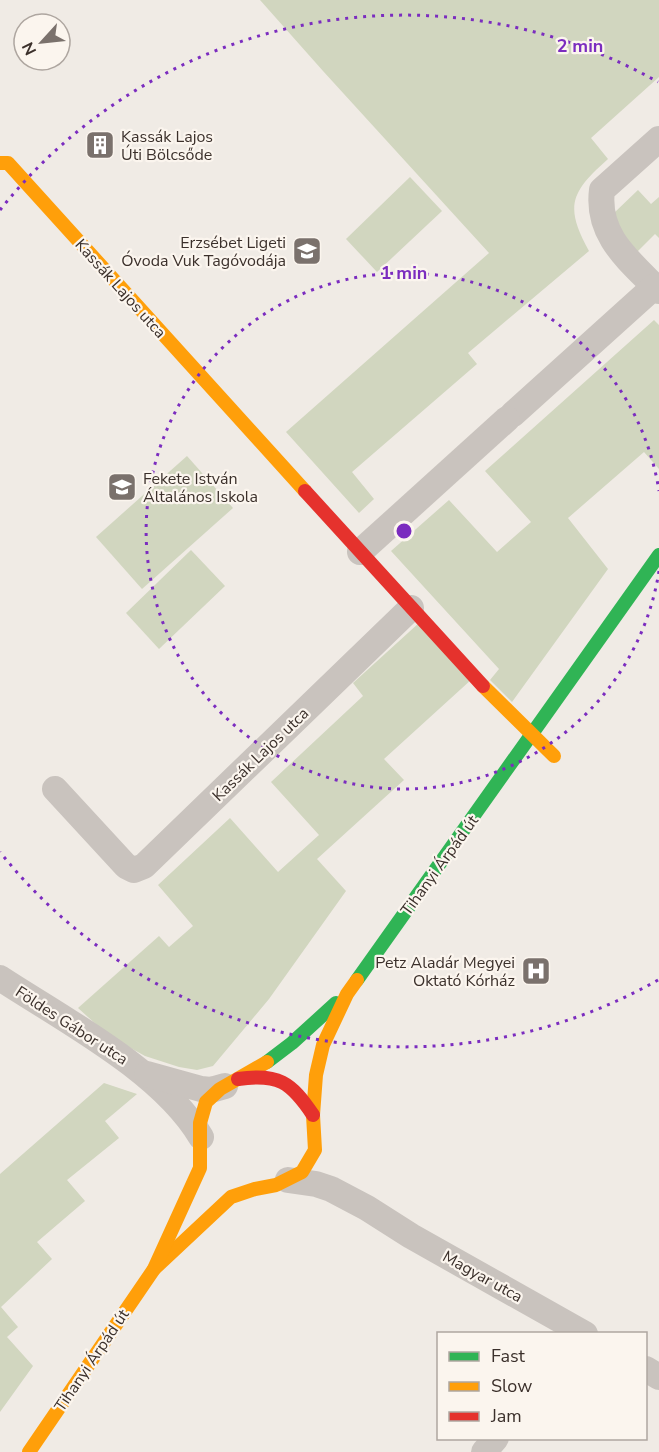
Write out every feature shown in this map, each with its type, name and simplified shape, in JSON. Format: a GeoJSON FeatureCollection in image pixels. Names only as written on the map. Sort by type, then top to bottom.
{"type":"FeatureCollection","features":[{"type":"Feature","properties":{"kind":"street"},"geometry":{"type":"LineString","coordinates":[[360,552],[510,416],[657,288],[610,237],[603,220],[600,202],[602,190],[659,139]]}},
{"type":"Feature","properties":{"kind":"street","name":"Kassák Lajos utca"},"geometry":{"type":"LineString","coordinates":[[0,163],[8,164],[411,608],[144,866],[134,870],[126,866],[55,789]]}},
{"type":"Feature","properties":{"kind":"street","name":"Tihanyi Árpád út"},"geometry":{"type":"LineString","coordinates":[[154,1269],[231,1197],[282,1182],[302,1172],[315,1150],[313,1115],[316,1075],[323,1045],[347,994],[659,555]]}},
{"type":"Feature","properties":{"kind":"street"},"geometry":{"type":"LineString","coordinates":[[411,608],[554,756]]}},
{"type":"Feature","properties":{"kind":"street","name":"Földes Gábor utca"},"geometry":{"type":"LineString","coordinates":[[0,978],[143,1073],[187,1116],[201,1137]]}},
{"type":"Feature","properties":{"kind":"street","name":"Tihanyi Árpád út"},"geometry":{"type":"LineString","coordinates":[[35,1450],[154,1269],[200,1168],[202,1157],[200,1122],[204,1108],[216,1091],[258,1070],[347,994]]}},
{"type":"Feature","properties":{"kind":"street","name":"Földes Gábor utca"},"geometry":{"type":"LineString","coordinates":[[143,1073],[201,1089],[211,1090],[232,1083]]}},
{"type":"Feature","properties":{"kind":"street"},"geometry":{"type":"LineString","coordinates":[[232,1083],[257,1076],[280,1079],[300,1095],[313,1115]]}},
{"type":"Feature","properties":{"kind":"street"},"geometry":{"type":"LineString","coordinates":[[201,1137],[208,1157],[213,1162]]}},
{"type":"Feature","properties":{"kind":"street","name":"Magyar utca"},"geometry":{"type":"LineString","coordinates":[[315,1150],[338,1184],[382,1218]]}},
{"type":"Feature","properties":{"kind":"street"},"geometry":{"type":"LineString","coordinates":[[229,1180],[250,1185],[282,1182]]}},
{"type":"Feature","properties":{"kind":"street","name":"Magyar utca"},"geometry":{"type":"LineString","coordinates":[[282,1182],[316,1184],[331,1190],[582,1332]]}},
{"type":"Feature","properties":{"kind":"street"},"geometry":{"type":"LineString","coordinates":[[484,1452],[494,1440]]}},
{"type":"Feature","properties":{"kind":"green space"},"geometry":{"type":"Polygon","coordinates":[[[260,0],[659,0],[659,77],[591,138],[608,159],[586,181],[575,200],[576,222],[589,251],[468,353],[477,364],[352,472],[374,499],[359,513],[286,432],[489,253],[260,0]]]}},
{"type":"Feature","properties":{"kind":"green space"},"geometry":{"type":"Polygon","coordinates":[[[410,177],[442,211],[377,272],[346,239],[410,177]]]}},
{"type":"Feature","properties":{"kind":"green space"},"geometry":{"type":"Polygon","coordinates":[[[638,190],[651,204],[659,197],[659,238],[655,234],[634,255],[620,236],[614,213],[638,190]]]}},
{"type":"Feature","properties":{"kind":"green space"},"geometry":{"type":"Polygon","coordinates":[[[654,320],[659,325],[659,469],[644,452],[568,518],[608,569],[512,702],[490,680],[499,669],[391,551],[449,500],[497,552],[531,522],[485,471],[654,320]]]}},
{"type":"Feature","properties":{"kind":"green space"},"geometry":{"type":"Polygon","coordinates":[[[187,456],[233,508],[142,589],[96,537],[187,456]]]}},
{"type":"Feature","properties":{"kind":"green space"},"geometry":{"type":"Polygon","coordinates":[[[191,550],[225,586],[159,649],[126,613],[191,550]]]}},
{"type":"Feature","properties":{"kind":"green space"},"geometry":{"type":"Polygon","coordinates":[[[420,622],[472,679],[384,759],[404,780],[317,859],[346,891],[269,999],[213,1066],[197,1070],[145,1056],[109,1036],[78,1008],[159,936],[169,947],[193,926],[158,885],[230,818],[278,872],[319,835],[271,782],[363,696],[353,683],[420,622]]]}},
{"type":"Feature","properties":{"kind":"green space"},"geometry":{"type":"Polygon","coordinates":[[[104,1083],[137,1094],[105,1121],[119,1138],[67,1180],[85,1201],[37,1242],[52,1259],[1,1307],[18,1327],[7,1337],[33,1366],[0,1412],[0,1174],[104,1083]]]}},
{"type":"Feature","properties":{"kind":"traffic: fast"},"geometry":{"type":"LineString","coordinates":[[357,980],[659,555]]}},
{"type":"Feature","properties":{"kind":"traffic: fast"},"geometry":{"type":"LineString","coordinates":[[267,1062],[292,1043],[336,1003]]}},
{"type":"Feature","properties":{"kind":"traffic: slow"},"geometry":{"type":"LineString","coordinates":[[0,163],[8,163],[305,491]]}},
{"type":"Feature","properties":{"kind":"traffic: slow"},"geometry":{"type":"LineString","coordinates":[[483,686],[554,756]]}},
{"type":"Feature","properties":{"kind":"traffic: slow"},"geometry":{"type":"LineString","coordinates":[[154,1269],[231,1197],[276,1185],[302,1172],[315,1150],[313,1115],[316,1075],[323,1045],[347,994],[357,980]]}},
{"type":"Feature","properties":{"kind":"traffic: slow"},"geometry":{"type":"LineString","coordinates":[[29,1452],[154,1269],[200,1168],[200,1123],[206,1102],[220,1089],[267,1062]]}},
{"type":"Feature","properties":{"kind":"traffic: jam"},"geometry":{"type":"LineString","coordinates":[[305,491],[483,686]]}},
{"type":"Feature","properties":{"kind":"traffic: jam"},"geometry":{"type":"LineString","coordinates":[[238,1079],[264,1077],[282,1082],[298,1095],[313,1115]]}},
{"type":"Feature","properties":{"kind":"place","name":"Kassák Lajos Úti Bölcsőde"},"geometry":{"type":"Point","coordinates":[100,145]}},
{"type":"Feature","properties":{"kind":"place","name":"Erzsébet Ligeti Óvoda Vuk Tagóvodája"},"geometry":{"type":"Point","coordinates":[307,251]}},
{"type":"Feature","properties":{"kind":"place","name":"Fekete István Általános Iskola"},"geometry":{"type":"Point","coordinates":[122,487]}},
{"type":"Feature","properties":{"kind":"place","name":"Petz Aladár Megyei Oktató Kórház"},"geometry":{"type":"Point","coordinates":[536,971]}}]}
